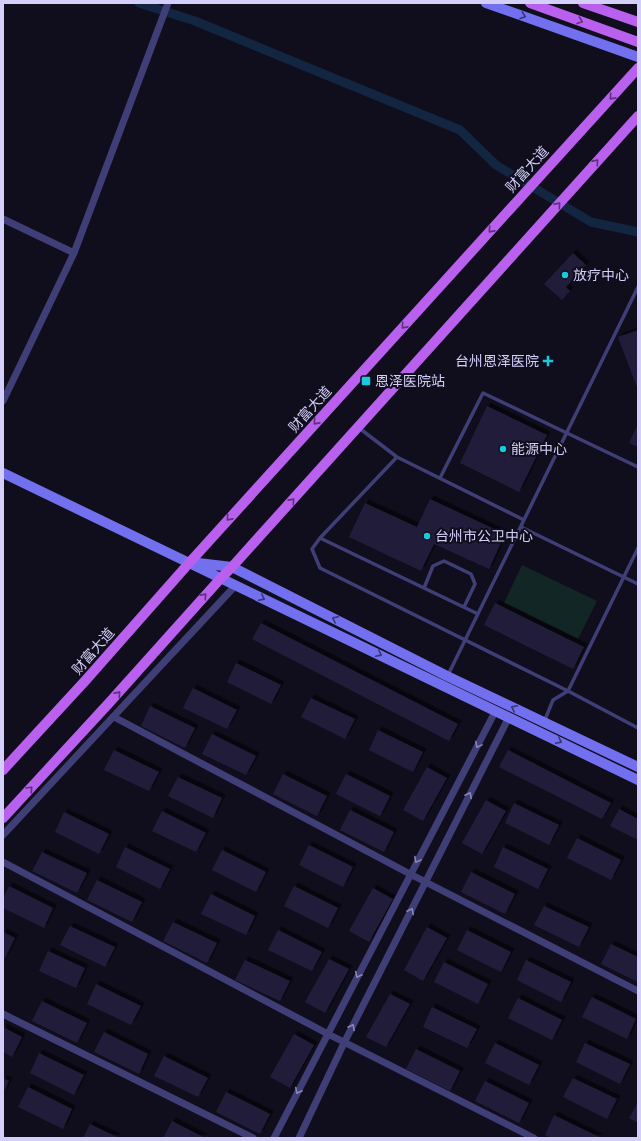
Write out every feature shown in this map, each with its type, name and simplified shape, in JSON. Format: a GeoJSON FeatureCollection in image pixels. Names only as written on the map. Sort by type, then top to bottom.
{"type":"FeatureCollection","features":[{"type":"Feature","properties":{"kind":"main road"},"geometry":{"type":"LineString","coordinates":[[486,3],[638,57]]}},
{"type":"Feature","properties":{"kind":"main road"},"geometry":{"type":"LineString","coordinates":[[530,3],[638,42]]}},
{"type":"Feature","properties":{"kind":"main road"},"geometry":{"type":"LineString","coordinates":[[583,3],[638,22]]}},
{"type":"Feature","properties":{"kind":"main road","name":"财富大道"},"geometry":{"type":"LineString","coordinates":[[3,770],[638,68]]}},
{"type":"Feature","properties":{"kind":"main road"},"geometry":{"type":"LineString","coordinates":[[3,818],[110,703],[638,116]]}},
{"type":"Feature","properties":{"kind":"main road"},"geometry":{"type":"LineString","coordinates":[[3,473],[221,578],[542,727],[638,766]]}},
{"type":"Feature","properties":{"kind":"main road"},"geometry":{"type":"LineString","coordinates":[[190,562],[232,567],[509,717],[542,727],[638,780]]}},
{"type":"Feature","properties":{"kind":"street"},"geometry":{"type":"LineString","coordinates":[[3,401],[74,253],[168,3]]}},
{"type":"Feature","properties":{"kind":"street"},"geometry":{"type":"LineString","coordinates":[[3,219],[74,253]]}},
{"type":"Feature","properties":{"kind":"street"},"geometry":{"type":"LineString","coordinates":[[3,835],[236,585]]}},
{"type":"Feature","properties":{"kind":"street"},"geometry":{"type":"LineString","coordinates":[[274,1138],[496,710]]}},
{"type":"Feature","properties":{"kind":"street"},"geometry":{"type":"LineString","coordinates":[[114,717],[425,882],[638,991]]}},
{"type":"Feature","properties":{"kind":"street"},"geometry":{"type":"LineString","coordinates":[[299,1138],[344,1043],[509,717]]}},
{"type":"Feature","properties":{"kind":"street"},"geometry":{"type":"LineString","coordinates":[[3,862],[344,1043],[534,1138]]}},
{"type":"Feature","properties":{"kind":"street"},"geometry":{"type":"LineString","coordinates":[[3,1014],[253,1138]]}},
{"type":"Feature","properties":{"kind":"lane"},"geometry":{"type":"LineString","coordinates":[[445,681],[638,287]]}},
{"type":"Feature","properties":{"kind":"lane"},"geometry":{"type":"LineString","coordinates":[[440,478],[483,393],[638,467]]}},
{"type":"Feature","properties":{"kind":"lane"},"geometry":{"type":"LineString","coordinates":[[358,427],[397,457],[524,520]]}},
{"type":"Feature","properties":{"kind":"lane"},"geometry":{"type":"LineString","coordinates":[[397,457],[320,538],[312,549],[320,568],[568,691],[638,728]]}},
{"type":"Feature","properties":{"kind":"lane"},"geometry":{"type":"LineString","coordinates":[[521,527],[625,576],[638,584]]}},
{"type":"Feature","properties":{"kind":"lane"},"geometry":{"type":"LineString","coordinates":[[320,538],[478,614]]}},
{"type":"Feature","properties":{"kind":"lane"},"geometry":{"type":"LineString","coordinates":[[542,727],[553,700],[568,691],[638,548]]}},
{"type":"Feature","properties":{"kind":"lane"},"geometry":{"type":"LineString","coordinates":[[424,588],[433,566],[444,561],[451,564],[471,574],[475,584],[464,607]]}},
{"type":"Feature","properties":{"kind":"green space"},"geometry":{"type":"Polygon","coordinates":[[[522,565],[597,601],[578,639],[504,603],[522,565]]]}},
{"type":"Feature","properties":{"kind":"building","name":"放疗中心"},"geometry":{"type":"Polygon","coordinates":[[[573,253],[586,265],[566,287],[570,291],[562,300],[544,284],[573,253]]]}},
{"type":"Feature","properties":{"kind":"building"},"geometry":{"type":"Polygon","coordinates":[[[638,330],[638,390],[618,337],[638,330]]]}},
{"type":"Feature","properties":{"kind":"building","name":"能源中心"},"geometry":{"type":"Polygon","coordinates":[[[487,406],[547,435],[519,492],[460,463],[487,406]]]}},
{"type":"Feature","properties":{"kind":"building"},"geometry":{"type":"Polygon","coordinates":[[[638,424],[638,447],[629,443],[638,424]]]}},
{"type":"Feature","properties":{"kind":"building","name":"台州市公卫中心"},"geometry":{"type":"Polygon","coordinates":[[[430,499],[505,534],[489,569],[434,544],[421,571],[349,537],[365,503],[417,527],[430,499]]]}},
{"type":"Feature","properties":{"kind":"building"},"geometry":{"type":"Polygon","coordinates":[[[495,603],[584,647],[573,669],[484,625],[495,603]]]}},
{"type":"Feature","properties":{"kind":"building"},"geometry":{"type":"Polygon","coordinates":[[[261,623],[458,724],[449,741],[252,639],[261,623]]]}},
{"type":"Feature","properties":{"kind":"building"},"geometry":{"type":"Polygon","coordinates":[[[236,663],[281,685],[271,704],[227,682],[236,663]]]}},
{"type":"Feature","properties":{"kind":"building"},"geometry":{"type":"Polygon","coordinates":[[[193,688],[237,710],[227,729],[183,708],[193,688]]]}},
{"type":"Feature","properties":{"kind":"building"},"geometry":{"type":"Polygon","coordinates":[[[311,698],[355,719],[345,739],[301,717],[311,698]]]}},
{"type":"Feature","properties":{"kind":"building"},"geometry":{"type":"Polygon","coordinates":[[[150,706],[195,728],[185,748],[141,726],[150,706]]]}},
{"type":"Feature","properties":{"kind":"building"},"geometry":{"type":"Polygon","coordinates":[[[378,730],[423,752],[413,772],[369,750],[378,730]]]}},
{"type":"Feature","properties":{"kind":"building"},"geometry":{"type":"Polygon","coordinates":[[[212,734],[256,756],[246,775],[202,754],[212,734]]]}},
{"type":"Feature","properties":{"kind":"building"},"geometry":{"type":"Polygon","coordinates":[[[114,750],[159,772],[149,791],[104,770],[114,750]]]}},
{"type":"Feature","properties":{"kind":"building"},"geometry":{"type":"Polygon","coordinates":[[[508,750],[611,803],[602,819],[499,767],[508,750]]]}},
{"type":"Feature","properties":{"kind":"building"},"geometry":{"type":"Polygon","coordinates":[[[427,767],[447,778],[423,821],[403,810],[427,767]]]}},
{"type":"Feature","properties":{"kind":"building"},"geometry":{"type":"Polygon","coordinates":[[[283,774],[327,796],[317,816],[273,794],[283,774]]]}},
{"type":"Feature","properties":{"kind":"building"},"geometry":{"type":"Polygon","coordinates":[[[346,774],[390,796],[380,816],[336,794],[346,774]]]}},
{"type":"Feature","properties":{"kind":"building"},"geometry":{"type":"Polygon","coordinates":[[[178,777],[222,798],[213,818],[168,796],[178,777]]]}},
{"type":"Feature","properties":{"kind":"building"},"geometry":{"type":"Polygon","coordinates":[[[486,800],[506,811],[482,854],[462,843],[486,800]]]}},
{"type":"Feature","properties":{"kind":"building"},"geometry":{"type":"Polygon","coordinates":[[[514,803],[559,825],[549,845],[505,823],[514,803]]]}},
{"type":"Feature","properties":{"kind":"building"},"geometry":{"type":"Polygon","coordinates":[[[619,809],[638,819],[638,840],[610,826],[619,809]]]}},
{"type":"Feature","properties":{"kind":"building"},"geometry":{"type":"Polygon","coordinates":[[[350,810],[394,832],[384,852],[340,830],[350,810]]]}},
{"type":"Feature","properties":{"kind":"building"},"geometry":{"type":"Polygon","coordinates":[[[162,811],[206,833],[196,852],[152,831],[162,811]]]}},
{"type":"Feature","properties":{"kind":"building"},"geometry":{"type":"Polygon","coordinates":[[[64,812],[109,834],[99,854],[55,832],[64,812]]]}},
{"type":"Feature","properties":{"kind":"building"},"geometry":{"type":"Polygon","coordinates":[[[577,838],[621,860],[611,880],[567,858],[577,838]]]}},
{"type":"Feature","properties":{"kind":"building"},"geometry":{"type":"Polygon","coordinates":[[[309,845],[353,867],[343,887],[299,865],[309,845]]]}},
{"type":"Feature","properties":{"kind":"building"},"geometry":{"type":"Polygon","coordinates":[[[125,847],[170,869],[160,889],[116,867],[125,847]]]}},
{"type":"Feature","properties":{"kind":"building"},"geometry":{"type":"Polygon","coordinates":[[[503,847],[548,869],[538,889],[494,867],[503,847]]]}},
{"type":"Feature","properties":{"kind":"building"},"geometry":{"type":"Polygon","coordinates":[[[222,850],[266,872],[256,892],[212,870],[222,850]]]}},
{"type":"Feature","properties":{"kind":"building"},"geometry":{"type":"Polygon","coordinates":[[[42,852],[87,873],[77,893],[32,871],[42,852]]]}},
{"type":"Feature","properties":{"kind":"building"},"geometry":{"type":"Polygon","coordinates":[[[471,872],[515,894],[505,914],[461,892],[471,872]]]}},
{"type":"Feature","properties":{"kind":"building"},"geometry":{"type":"Polygon","coordinates":[[[97,880],[142,902],[132,922],[87,900],[97,880]]]}},
{"type":"Feature","properties":{"kind":"building"},"geometry":{"type":"Polygon","coordinates":[[[9,886],[53,908],[44,928],[3,908],[3,898],[9,886]]]}},
{"type":"Feature","properties":{"kind":"building"},"geometry":{"type":"Polygon","coordinates":[[[294,886],[338,908],[328,928],[284,906],[294,886]]]}},
{"type":"Feature","properties":{"kind":"building"},"geometry":{"type":"Polygon","coordinates":[[[373,888],[393,899],[369,942],[349,931],[373,888]]]}},
{"type":"Feature","properties":{"kind":"building"},"geometry":{"type":"Polygon","coordinates":[[[211,894],[255,916],[246,935],[201,914],[211,894]]]}},
{"type":"Feature","properties":{"kind":"building"},"geometry":{"type":"Polygon","coordinates":[[[544,906],[589,927],[579,947],[534,925],[544,906]]]}},
{"type":"Feature","properties":{"kind":"building"},"geometry":{"type":"Polygon","coordinates":[[[173,922],[217,943],[207,963],[163,941],[173,922]]]}},
{"type":"Feature","properties":{"kind":"building"},"geometry":{"type":"Polygon","coordinates":[[[70,926],[115,947],[105,967],[60,945],[70,926]]]}},
{"type":"Feature","properties":{"kind":"building"},"geometry":{"type":"Polygon","coordinates":[[[427,927],[447,938],[423,981],[404,970],[427,927]]]}},
{"type":"Feature","properties":{"kind":"building"},"geometry":{"type":"Polygon","coordinates":[[[278,930],[322,952],[312,971],[268,950],[278,930]]]}},
{"type":"Feature","properties":{"kind":"building"},"geometry":{"type":"Polygon","coordinates":[[[467,930],[511,952],[501,972],[457,950],[467,930]]]}},
{"type":"Feature","properties":{"kind":"building"},"geometry":{"type":"Polygon","coordinates":[[[3,932],[15,938],[5,958],[3,957],[3,932]]]}},
{"type":"Feature","properties":{"kind":"building"},"geometry":{"type":"Polygon","coordinates":[[[611,944],[638,957],[638,982],[601,964],[611,944]]]}},
{"type":"Feature","properties":{"kind":"building"},"geometry":{"type":"Polygon","coordinates":[[[48,951],[85,968],[76,988],[39,971],[48,951]]]}},
{"type":"Feature","properties":{"kind":"building"},"geometry":{"type":"Polygon","coordinates":[[[329,959],[349,969],[325,1013],[305,1002],[329,959]]]}},
{"type":"Feature","properties":{"kind":"building"},"geometry":{"type":"Polygon","coordinates":[[[245,960],[290,981],[280,1001],[235,980],[245,960]]]}},
{"type":"Feature","properties":{"kind":"building"},"geometry":{"type":"Polygon","coordinates":[[[526,960],[571,982],[561,1002],[517,980],[526,960]]]}},
{"type":"Feature","properties":{"kind":"building"},"geometry":{"type":"Polygon","coordinates":[[[444,962],[488,984],[478,1004],[434,982],[444,962]]]}},
{"type":"Feature","properties":{"kind":"building"},"geometry":{"type":"Polygon","coordinates":[[[96,984],[141,1006],[131,1025],[87,1004],[96,984]]]}},
{"type":"Feature","properties":{"kind":"building"},"geometry":{"type":"Polygon","coordinates":[[[390,994],[410,1004],[386,1047],[366,1037],[390,994]]]}},
{"type":"Feature","properties":{"kind":"building"},"geometry":{"type":"Polygon","coordinates":[[[592,997],[636,1019],[627,1039],[582,1017],[592,997]]]}},
{"type":"Feature","properties":{"kind":"building"},"geometry":{"type":"Polygon","coordinates":[[[518,998],[562,1020],[552,1040],[508,1018],[518,998]]]}},
{"type":"Feature","properties":{"kind":"building"},"geometry":{"type":"Polygon","coordinates":[[[42,1001],[87,1023],[77,1043],[32,1021],[42,1001]]]}},
{"type":"Feature","properties":{"kind":"building"},"geometry":{"type":"Polygon","coordinates":[[[432,1007],[477,1029],[467,1048],[423,1027],[432,1007]]]}},
{"type":"Feature","properties":{"kind":"building"},"geometry":{"type":"Polygon","coordinates":[[[3,1027],[22,1037],[12,1057],[3,1052],[3,1027]]]}},
{"type":"Feature","properties":{"kind":"building"},"geometry":{"type":"Polygon","coordinates":[[[104,1032],[148,1054],[139,1074],[94,1052],[104,1032]]]}},
{"type":"Feature","properties":{"kind":"building"},"geometry":{"type":"Polygon","coordinates":[[[294,1034],[314,1045],[290,1088],[270,1077],[294,1034]]]}},
{"type":"Feature","properties":{"kind":"building"},"geometry":{"type":"Polygon","coordinates":[[[495,1043],[539,1065],[529,1085],[485,1063],[495,1043]]]}},
{"type":"Feature","properties":{"kind":"building"},"geometry":{"type":"Polygon","coordinates":[[[585,1043],[630,1064],[620,1084],[576,1062],[585,1043]]]}},
{"type":"Feature","properties":{"kind":"building"},"geometry":{"type":"Polygon","coordinates":[[[416,1049],[460,1071],[450,1091],[406,1069],[416,1049]]]}},
{"type":"Feature","properties":{"kind":"building"},"geometry":{"type":"Polygon","coordinates":[[[39,1053],[84,1075],[74,1095],[30,1073],[39,1053]]]}},
{"type":"Feature","properties":{"kind":"building"},"geometry":{"type":"Polygon","coordinates":[[[164,1056],[208,1078],[198,1097],[154,1076],[164,1056]]]}},
{"type":"Feature","properties":{"kind":"building"},"geometry":{"type":"Polygon","coordinates":[[[3,1078],[9,1081],[3,1093],[3,1078]]]}},
{"type":"Feature","properties":{"kind":"building"},"geometry":{"type":"Polygon","coordinates":[[[573,1078],[617,1099],[607,1119],[563,1097],[573,1078]]]}},
{"type":"Feature","properties":{"kind":"building"},"geometry":{"type":"Polygon","coordinates":[[[485,1081],[529,1103],[519,1123],[475,1101],[485,1081]]]}},
{"type":"Feature","properties":{"kind":"building"},"geometry":{"type":"Polygon","coordinates":[[[28,1087],[72,1109],[63,1129],[18,1107],[28,1087]]]}},
{"type":"Feature","properties":{"kind":"building"},"geometry":{"type":"Polygon","coordinates":[[[226,1092],[270,1114],[260,1134],[216,1112],[226,1092]]]}},
{"type":"Feature","properties":{"kind":"building"},"geometry":{"type":"Polygon","coordinates":[[[638,1102],[638,1123],[629,1118],[638,1102]]]}},
{"type":"Feature","properties":{"kind":"building"},"geometry":{"type":"Polygon","coordinates":[[[554,1115],[599,1137],[551,1138],[545,1135],[554,1115]]]}},
{"type":"Feature","properties":{"kind":"building"},"geometry":{"type":"Polygon","coordinates":[[[172,1121],[205,1138],[163,1138],[172,1121]]]}},
{"type":"Feature","properties":{"kind":"building"},"geometry":{"type":"Polygon","coordinates":[[[90,1124],[119,1138],[83,1138],[90,1124]]]}},
{"type":"Feature","properties":{"kind":"waterway"},"geometry":{"type":"LineString","coordinates":[[139,3],[195,21],[460,130],[496,165],[591,222],[638,232]]}},
{"type":"Feature","properties":{"kind":"place","name":"放疗中心"},"geometry":{"type":"Point","coordinates":[565,275]}},
{"type":"Feature","properties":{"kind":"place","name":"台州恩泽医院"},"geometry":{"type":"Point","coordinates":[548,361]}},
{"type":"Feature","properties":{"kind":"place","name":"恩泽医院站"},"geometry":{"type":"Point","coordinates":[366,381]}},
{"type":"Feature","properties":{"kind":"place","name":"能源中心"},"geometry":{"type":"Point","coordinates":[503,449]}},
{"type":"Feature","properties":{"kind":"place","name":"台州市公卫中心"},"geometry":{"type":"Point","coordinates":[427,536]}}]}
